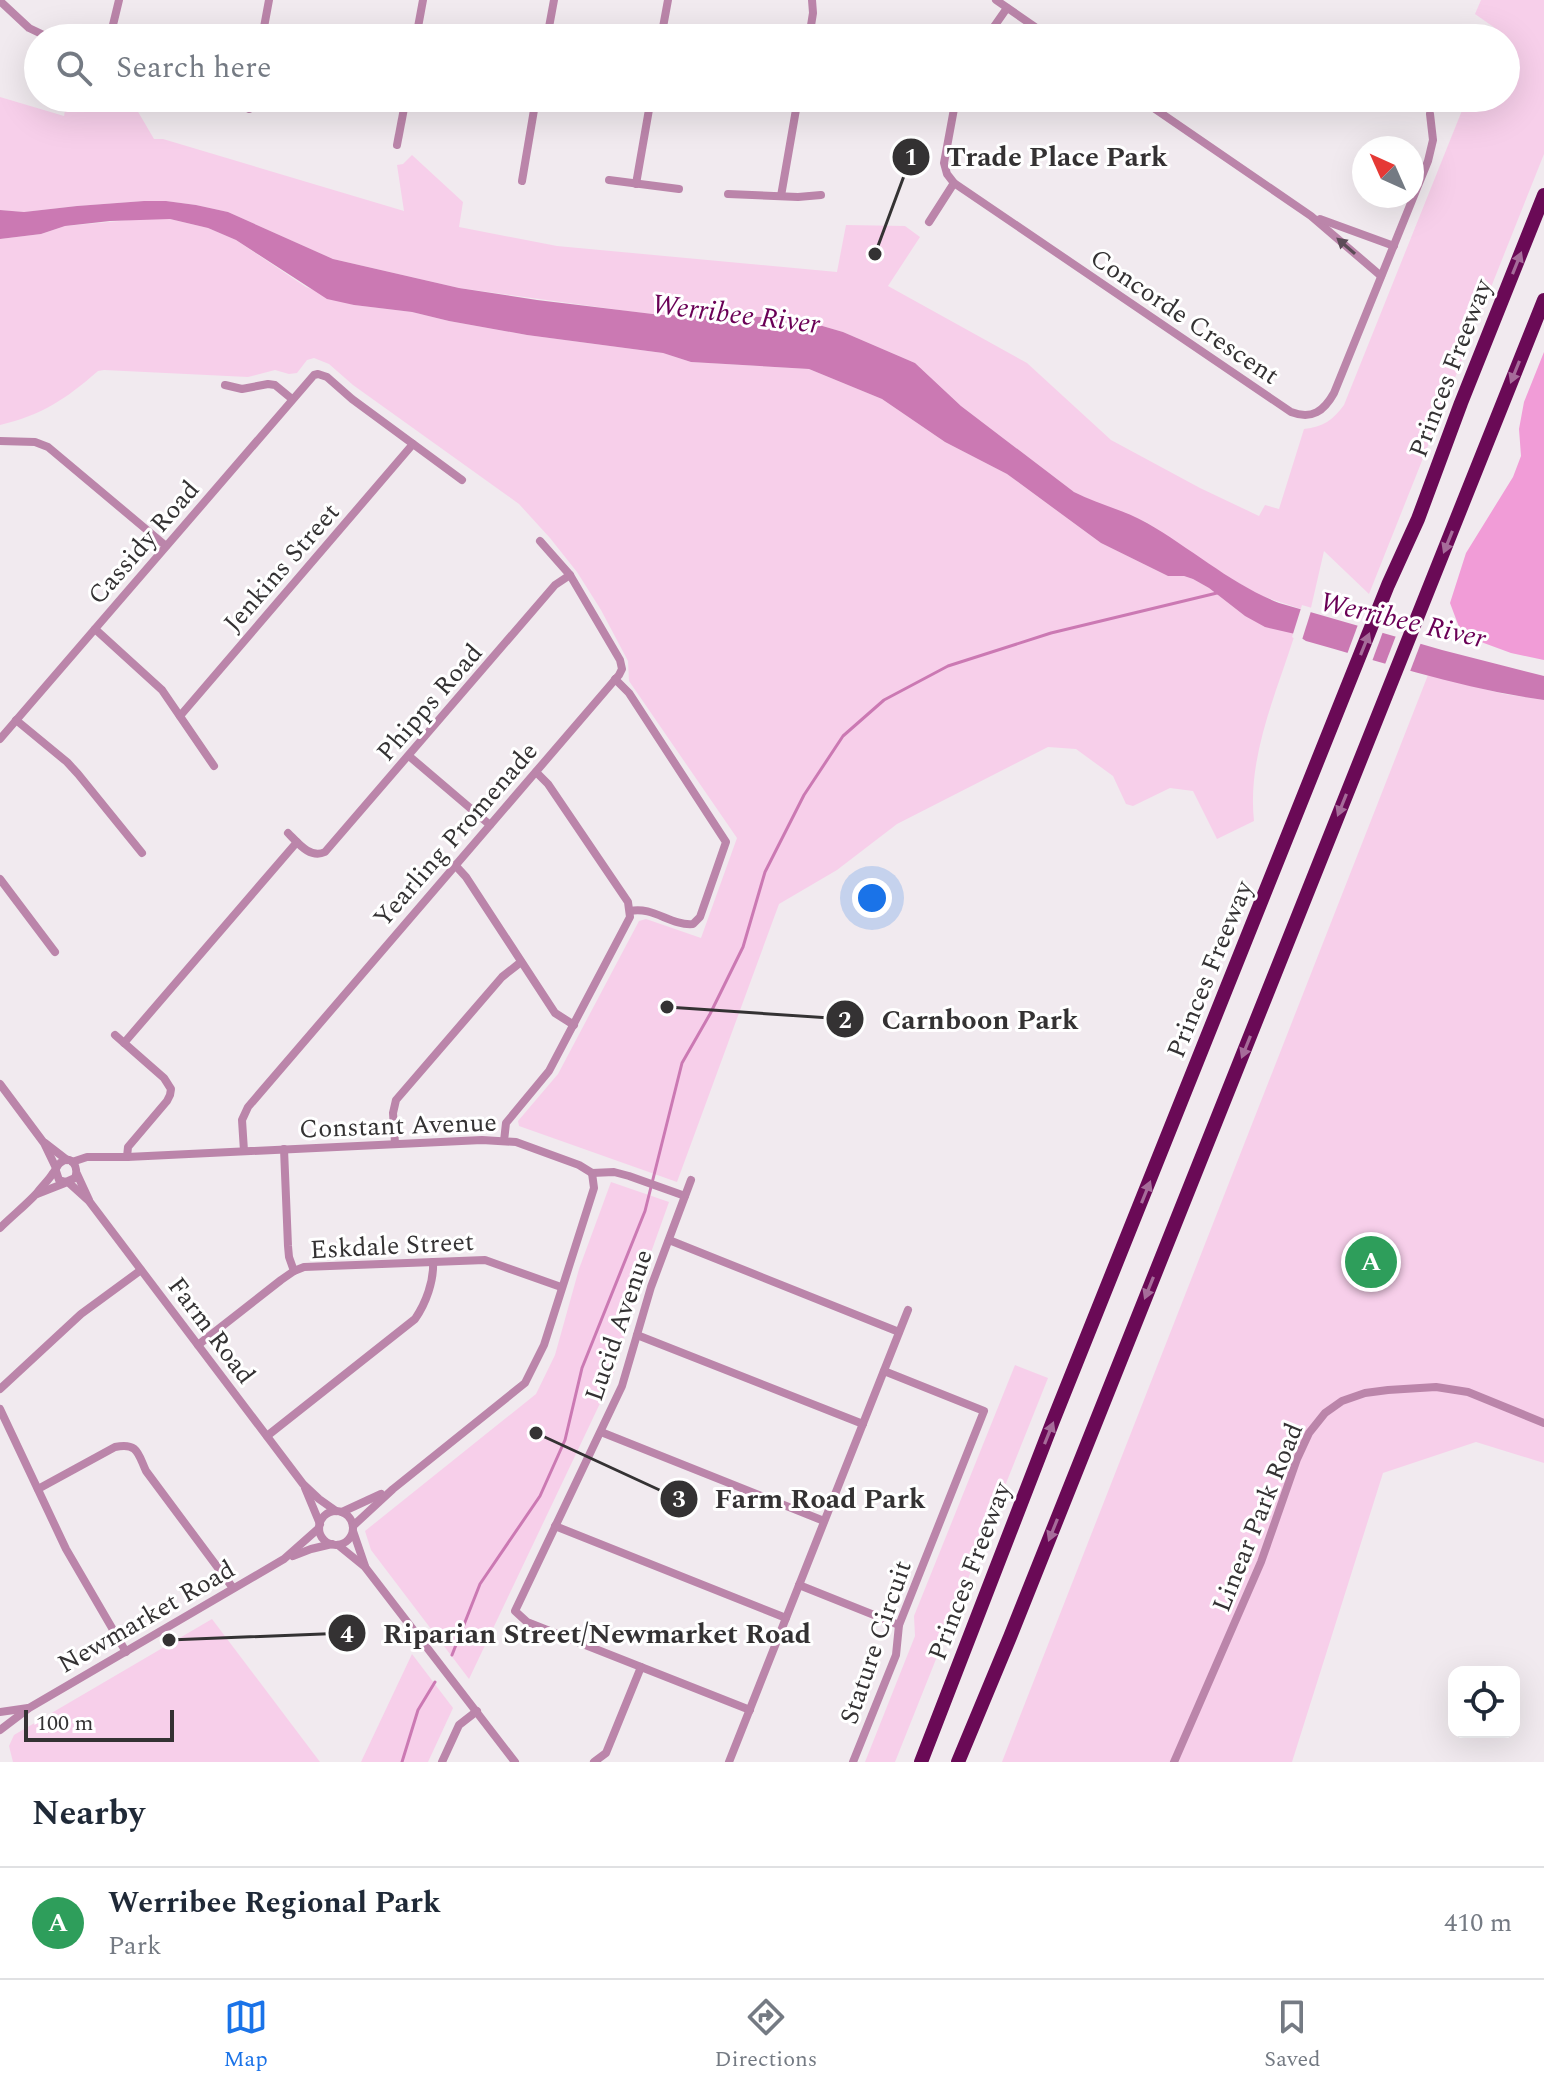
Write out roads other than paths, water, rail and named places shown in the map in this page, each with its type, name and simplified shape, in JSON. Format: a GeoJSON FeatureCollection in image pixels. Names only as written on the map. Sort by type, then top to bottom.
{"type":"FeatureCollection","features":[{"type":"Feature","properties":{"kind":"highway","name":"Princes Freeway"},"geometry":{"type":"LineString","coordinates":[[921,1762],[1388,585],[1418,519],[1544,195]]}},
{"type":"Feature","properties":{"kind":"highway"},"geometry":{"type":"LineString","coordinates":[[958,1762],[1544,300]]}},
{"type":"Feature","properties":{"kind":"street"},"geometry":{"type":"LineString","coordinates":[[113,24],[119,0]]}},
{"type":"Feature","properties":{"kind":"street"},"geometry":{"type":"LineString","coordinates":[[265,24],[269,0]]}},
{"type":"Feature","properties":{"kind":"street"},"geometry":{"type":"LineString","coordinates":[[419,24],[423,0]]}},
{"type":"Feature","properties":{"kind":"street"},"geometry":{"type":"LineString","coordinates":[[550,24],[554,0]]}},
{"type":"Feature","properties":{"kind":"street"},"geometry":{"type":"LineString","coordinates":[[664,24],[668,0]]}},
{"type":"Feature","properties":{"kind":"street"},"geometry":{"type":"LineString","coordinates":[[811,24],[812,0]]}},
{"type":"Feature","properties":{"kind":"street"},"geometry":{"type":"LineString","coordinates":[[996,0],[1030,24]]}},
{"type":"Feature","properties":{"kind":"street"},"geometry":{"type":"LineString","coordinates":[[0,1],[25,24]]}},
{"type":"Feature","properties":{"kind":"street"},"geometry":{"type":"LineString","coordinates":[[996,24],[1007,8]]}},
{"type":"Feature","properties":{"kind":"street"},"geometry":{"type":"LineString","coordinates":[[397,145],[403,112]]}},
{"type":"Feature","properties":{"kind":"street"},"geometry":{"type":"LineString","coordinates":[[522,181],[534,112]]}},
{"type":"Feature","properties":{"kind":"street"},"geometry":{"type":"LineString","coordinates":[[636,184],[649,112]]}},
{"type":"Feature","properties":{"kind":"street"},"geometry":{"type":"LineString","coordinates":[[781,196],[796,112]]}},
{"type":"Feature","properties":{"kind":"street"},"geometry":{"type":"LineString","coordinates":[[929,222],[954,183],[944,163],[953,112]]}},
{"type":"Feature","properties":{"kind":"street"},"geometry":{"type":"LineString","coordinates":[[1159,112],[1311,216],[1381,276]]}},
{"type":"Feature","properties":{"kind":"street","name":"Concorde Crescent"},"geometry":{"type":"LineString","coordinates":[[954,183],[1278,404],[1300,416],[1310,416],[1321,411],[1329,402],[1428,161],[1433,140],[1430,114]]}},
{"type":"Feature","properties":{"kind":"street"},"geometry":{"type":"LineString","coordinates":[[609,180],[679,189]]}},
{"type":"Feature","properties":{"kind":"street"},"geometry":{"type":"LineString","coordinates":[[728,194],[821,195]]}},
{"type":"Feature","properties":{"kind":"street"},"geometry":{"type":"LineString","coordinates":[[1311,216],[1394,246]]}},
{"type":"Feature","properties":{"kind":"street","name":"Cassidy Road"},"geometry":{"type":"LineString","coordinates":[[0,739],[310,378],[318,374],[327,377],[413,444]]}},
{"type":"Feature","properties":{"kind":"street"},"geometry":{"type":"LineString","coordinates":[[225,385],[242,389],[275,385],[292,399]]}},
{"type":"Feature","properties":{"kind":"street"},"geometry":{"type":"LineString","coordinates":[[0,441],[35,442],[48,447],[166,546]]}},
{"type":"Feature","properties":{"kind":"street"},"geometry":{"type":"LineString","coordinates":[[413,444],[462,480]]}},
{"type":"Feature","properties":{"kind":"street","name":"Jenkins Street"},"geometry":{"type":"LineString","coordinates":[[180,716],[413,444]]}},
{"type":"Feature","properties":{"kind":"street"},"geometry":{"type":"LineString","coordinates":[[540,541],[570,575],[620,660],[622,669],[615,679],[629,693],[726,842],[700,917],[693,924],[647,910],[630,911]]}},
{"type":"Feature","properties":{"kind":"street","name":"Phipps Road"},"geometry":{"type":"LineString","coordinates":[[297,842],[319,855],[330,847],[555,585],[570,575]]}},
{"type":"Feature","properties":{"kind":"street"},"geometry":{"type":"LineString","coordinates":[[95,629],[162,690],[214,766]]}},
{"type":"Feature","properties":{"kind":"street","name":"Yearling Promenade"},"geometry":{"type":"LineString","coordinates":[[244,1151],[242,1120],[248,1107],[615,679]]}},
{"type":"Feature","properties":{"kind":"street"},"geometry":{"type":"LineString","coordinates":[[16,720],[78,774],[142,853]]}},
{"type":"Feature","properties":{"kind":"street"},"geometry":{"type":"LineString","coordinates":[[409,756],[490,825]]}},
{"type":"Feature","properties":{"kind":"street"},"geometry":{"type":"LineString","coordinates":[[504,1141],[506,1123],[549,1071],[627,925],[630,911],[628,902],[548,784],[536,772]]}},
{"type":"Feature","properties":{"kind":"street"},"geometry":{"type":"LineString","coordinates":[[124,1043],[297,842],[288,833]]}},
{"type":"Feature","properties":{"kind":"street"},"geometry":{"type":"LineString","coordinates":[[455,865],[555,1013],[574,1025]]}},
{"type":"Feature","properties":{"kind":"street"},"geometry":{"type":"LineString","coordinates":[[0,879],[55,952]]}},
{"type":"Feature","properties":{"kind":"street"},"geometry":{"type":"LineString","coordinates":[[395,1143],[393,1113],[396,1100],[502,977],[521,962]]}},
{"type":"Feature","properties":{"kind":"street"},"geometry":{"type":"LineString","coordinates":[[115,1035],[164,1078],[171,1089],[167,1101],[128,1147],[127,1157]]}},
{"type":"Feature","properties":{"kind":"street"},"geometry":{"type":"LineString","coordinates":[[0,1084],[44,1143],[59,1180],[67,1182]]}},
{"type":"Feature","properties":{"kind":"street","name":"Constant Avenue"},"geometry":{"type":"LineString","coordinates":[[70,1161],[87,1157],[504,1141],[516,1142],[579,1165],[592,1173],[614,1172],[685,1196]]}},
{"type":"Feature","properties":{"kind":"street"},"geometry":{"type":"LineString","coordinates":[[36,1194],[74,1180],[77,1173],[77,1167],[44,1143]]}},
{"type":"Feature","properties":{"kind":"street"},"geometry":{"type":"LineString","coordinates":[[284,1149],[288,1246],[294,1271]]}},
{"type":"Feature","properties":{"kind":"street","name":"Constant Avenue"},"geometry":{"type":"LineString","coordinates":[[77,1173],[103,1157]]}},
{"type":"Feature","properties":{"kind":"street"},"geometry":{"type":"LineString","coordinates":[[0,1228],[36,1194],[61,1162],[70,1161]]}},
{"type":"Feature","properties":{"kind":"street","name":"Farm Road"},"geometry":{"type":"LineString","coordinates":[[77,1173],[89,1201]]}},
{"type":"Feature","properties":{"kind":"street"},"geometry":{"type":"LineString","coordinates":[[335,1544],[348,1540],[353,1528],[393,1489],[525,1383],[544,1345],[594,1188],[592,1173]]}},
{"type":"Feature","properties":{"kind":"street","name":"Lucid Avenue"},"geometry":{"type":"LineString","coordinates":[[641,1667],[527,1622],[515,1611],[622,1386],[651,1287],[691,1180]]}},
{"type":"Feature","properties":{"kind":"street","name":"Farm Road"},"geometry":{"type":"LineString","coordinates":[[67,1182],[89,1201],[303,1484],[319,1499],[339,1511]]}},
{"type":"Feature","properties":{"kind":"street"},"geometry":{"type":"LineString","coordinates":[[669,1240],[899,1332]]}},
{"type":"Feature","properties":{"kind":"street","name":"Eskdale Street"},"geometry":{"type":"LineString","coordinates":[[198,1345],[294,1271],[304,1267],[485,1260],[561,1287]]}},
{"type":"Feature","properties":{"kind":"street"},"geometry":{"type":"LineString","coordinates":[[267,1436],[415,1319],[430,1287],[433,1262]]}},
{"type":"Feature","properties":{"kind":"street"},"geometry":{"type":"LineString","coordinates":[[0,1389],[81,1314],[141,1270]]}},
{"type":"Feature","properties":{"kind":"street"},"geometry":{"type":"LineString","coordinates":[[729,1762],[908,1310]]}},
{"type":"Feature","properties":{"kind":"street"},"geometry":{"type":"LineString","coordinates":[[637,1335],[863,1424]]}},
{"type":"Feature","properties":{"kind":"street","name":"Stature Circuit"},"geometry":{"type":"LineString","coordinates":[[853,1762],[896,1655],[899,1625],[984,1411],[884,1371]]}},
{"type":"Feature","properties":{"kind":"street","name":"Linear Park Road"},"geometry":{"type":"LineString","coordinates":[[1174,1762],[1261,1562],[1303,1445],[1325,1413],[1342,1401],[1365,1393],[1436,1387],[1468,1392],[1544,1423]]}},
{"type":"Feature","properties":{"kind":"street"},"geometry":{"type":"LineString","coordinates":[[0,1409],[70,1557],[126,1652]]}},
{"type":"Feature","properties":{"kind":"street"},"geometry":{"type":"LineString","coordinates":[[601,1432],[824,1521]]}},
{"type":"Feature","properties":{"kind":"street"},"geometry":{"type":"LineString","coordinates":[[38,1489],[115,1447],[132,1447],[146,1471],[233,1588]]}},
{"type":"Feature","properties":{"kind":"street","name":"Farm Road"},"geometry":{"type":"LineString","coordinates":[[303,1484],[320,1526]]}},
{"type":"Feature","properties":{"kind":"street"},"geometry":{"type":"LineString","coordinates":[[393,1489],[326,1514],[320,1526],[322,1536],[365,1567],[515,1762]]}},
{"type":"Feature","properties":{"kind":"street"},"geometry":{"type":"LineString","coordinates":[[339,1511],[350,1517],[365,1567]]}},
{"type":"Feature","properties":{"kind":"street","name":"Newmarket Road"},"geometry":{"type":"LineString","coordinates":[[284,1559],[320,1526]]}},
{"type":"Feature","properties":{"kind":"street"},"geometry":{"type":"LineString","coordinates":[[555,1526],[786,1618]]}},
{"type":"Feature","properties":{"kind":"street","name":"Newmarket Road"},"geometry":{"type":"LineString","coordinates":[[0,1730],[29,1708],[284,1559],[335,1544]]}},
{"type":"Feature","properties":{"kind":"street"},"geometry":{"type":"LineString","coordinates":[[799,1585],[899,1625]]}},
{"type":"Feature","properties":{"kind":"street"},"geometry":{"type":"LineString","coordinates":[[594,1762],[606,1753],[641,1667],[750,1710]]}},
{"type":"Feature","properties":{"kind":"street","name":"Newmarket Road"},"geometry":{"type":"LineString","coordinates":[[0,1715],[29,1708]]}},
{"type":"Feature","properties":{"kind":"street"},"geometry":{"type":"LineString","coordinates":[[442,1762],[459,1725],[477,1711]]}},
{"type":"Feature","properties":{"kind":"street"},"geometry":{"type":"LineString","coordinates":[[0,1715],[0,1730]]}},
{"type":"Feature","properties":{"kind":"waterway"},"geometry":{"type":"LineString","coordinates":[[452,1655],[480,1584],[540,1496],[565,1440],[582,1368],[645,1211],[682,1063],[743,947],[765,872],[804,795],[843,736],[884,700],[948,666],[1051,633],[1217,593]]}},
{"type":"Feature","properties":{"kind":"waterway"},"geometry":{"type":"LineString","coordinates":[[402,1762],[418,1710],[435,1682]]}},
{"type":"Feature","properties":{"kind":"place","name":"Trade Place Park"},"geometry":{"type":"Point","coordinates":[875,254]}},
{"type":"Feature","properties":{"kind":"place","name":"Carnboon Park"},"geometry":{"type":"Point","coordinates":[667,1007]}},
{"type":"Feature","properties":{"kind":"place","name":"Werribee Regional Park"},"geometry":{"type":"Point","coordinates":[1371,1262]}},
{"type":"Feature","properties":{"kind":"place","name":"Farm Road Park"},"geometry":{"type":"Point","coordinates":[536,1433]}},
{"type":"Feature","properties":{"kind":"place","name":"Riparian Street/Newmarket Road"},"geometry":{"type":"Point","coordinates":[169,1640]}},
{"type":"Feature","properties":{"kind":"water label","name":"Werribee River"},"geometry":{"type":"Point","coordinates":[736,313]}},
{"type":"Feature","properties":{"kind":"water label","name":"Werribee River"},"geometry":{"type":"Point","coordinates":[1403,619]}}]}
